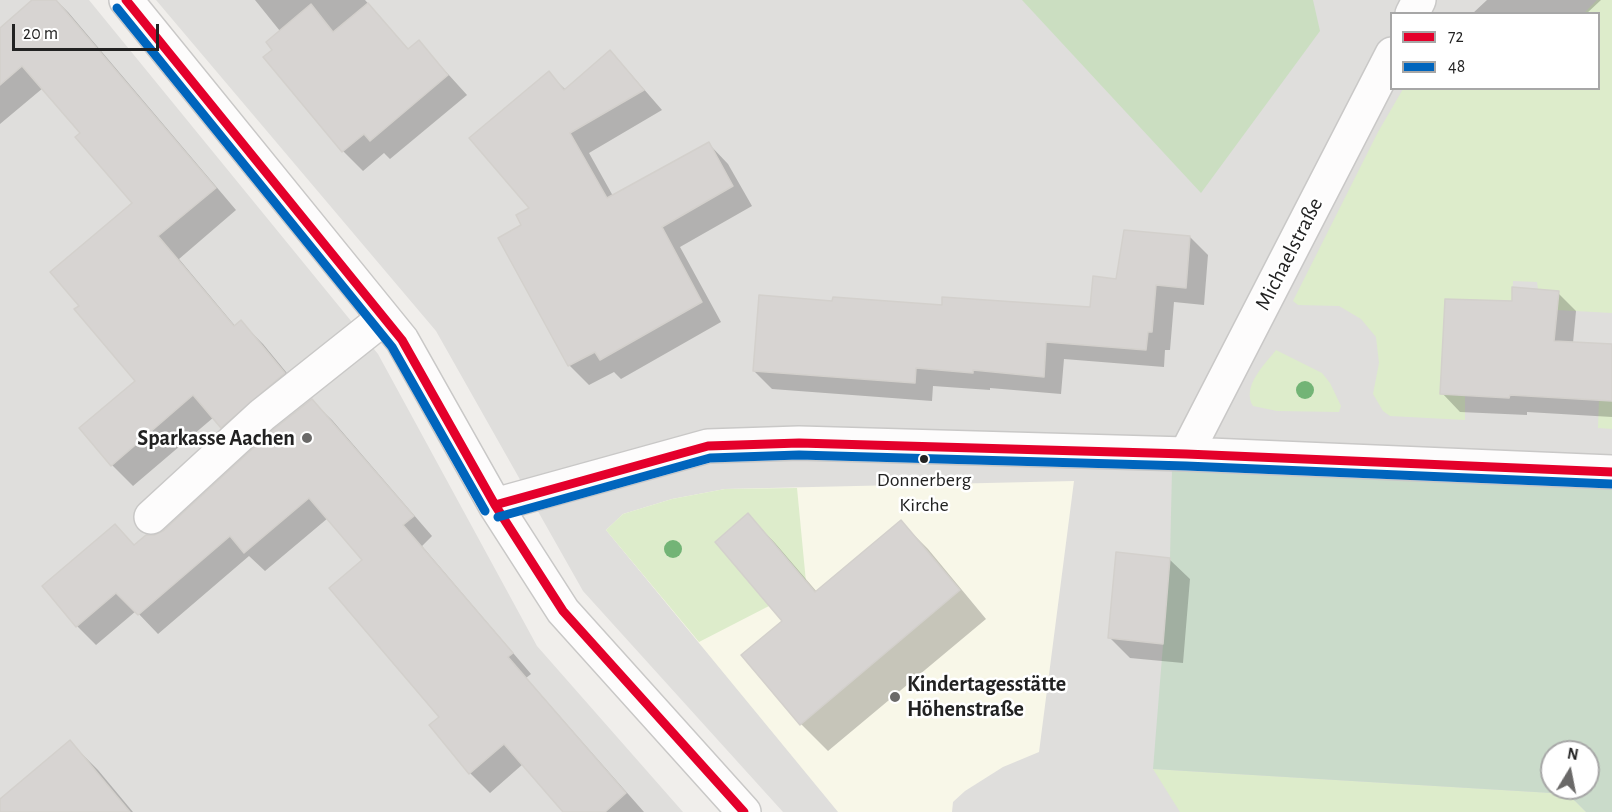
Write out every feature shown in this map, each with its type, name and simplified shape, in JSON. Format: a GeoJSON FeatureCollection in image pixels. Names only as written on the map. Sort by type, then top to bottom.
{"type":"FeatureCollection","features":[{"type":"Feature","properties":{"kind":"street"},"geometry":{"type":"LineString","coordinates":[[126,0],[402,340],[495,505],[563,611],[744,812]]}},
{"type":"Feature","properties":{"kind":"street","name":"Michaelstraße"},"geometry":{"type":"LineString","coordinates":[[1186,454],[1390,58]]}},
{"type":"Feature","properties":{"kind":"street"},"geometry":{"type":"LineString","coordinates":[[151,517],[262,415],[384,318]]}},
{"type":"Feature","properties":{"kind":"street"},"geometry":{"type":"LineString","coordinates":[[495,505],[708,446],[798,442],[1186,454],[1612,471]]}},
{"type":"Feature","properties":{"kind":"shaded area"},"geometry":{"type":"Polygon","coordinates":[[[0,0],[89,0],[378,354],[537,646],[683,812],[0,812],[0,0]]]}},
{"type":"Feature","properties":{"kind":"shaded area"},"geometry":{"type":"Polygon","coordinates":[[[156,0],[1612,0],[1612,812],[783,812],[583,591],[436,331],[156,0]]]}},
{"type":"Feature","properties":{"kind":"shaded area","name":"Kindertagesstätte Höhenstraße"},"geometry":{"type":"Polygon","coordinates":[[[1074,481],[1039,752],[1003,767],[965,791],[953,802],[952,812],[838,812],[606,530],[623,514],[672,499],[725,489],[1074,481]]]}},
{"type":"Feature","properties":{"kind":"green space"},"geometry":{"type":"Polygon","coordinates":[[[1022,0],[1313,0],[1320,31],[1201,193],[1022,0]]]}},
{"type":"Feature","properties":{"kind":"green space"},"geometry":{"type":"Polygon","coordinates":[[[1597,0],[1612,0],[1612,313],[1557,310],[1538,289],[1537,282],[1513,281],[1512,301],[1445,299],[1440,394],[1465,396],[1465,420],[1390,416],[1383,411],[1373,394],[1379,363],[1376,337],[1361,319],[1339,306],[1298,305],[1293,301],[1378,132],[1402,90],[1600,90],[1600,12],[1585,12],[1597,0]]]}},
{"type":"Feature","properties":{"kind":"green space"},"geometry":{"type":"Polygon","coordinates":[[[1276,350],[1322,373],[1330,383],[1341,406],[1339,412],[1277,411],[1253,406],[1250,399],[1252,384],[1276,350]]]}},
{"type":"Feature","properties":{"kind":"green space"},"geometry":{"type":"Polygon","coordinates":[[[1599,400],[1612,401],[1612,429],[1598,428],[1599,400]]]}},
{"type":"Feature","properties":{"kind":"green space"},"geometry":{"type":"Polygon","coordinates":[[[1172,470],[1612,488],[1612,812],[1586,812],[1574,800],[1600,800],[1600,740],[1540,740],[1540,792],[1153,769],[1170,558],[1172,470]]]}},
{"type":"Feature","properties":{"kind":"green space"},"geometry":{"type":"Polygon","coordinates":[[[797,488],[806,582],[769,606],[699,642],[606,530],[623,514],[672,499],[725,489],[797,488]]]}},
{"type":"Feature","properties":{"kind":"green space"},"geometry":{"type":"Polygon","coordinates":[[[1153,769],[1540,792],[1540,800],[1574,800],[1586,812],[1180,812],[1153,769]]]}},
{"type":"Feature","properties":{"kind":"building"},"geometry":{"type":"Polygon","coordinates":[[[32,0],[56,0],[216,188],[158,236],[234,326],[241,320],[285,373],[221,428],[193,395],[111,466],[79,428],[135,381],[74,309],[79,306],[50,272],[132,203],[75,137],[80,133],[22,66],[0,85],[0,28],[32,0]]]}},
{"type":"Feature","properties":{"kind":"building"},"geometry":{"type":"Polygon","coordinates":[[[368,3],[408,49],[419,40],[448,75],[370,141],[364,134],[342,152],[263,57],[272,50],[266,42],[311,4],[333,32],[368,3]]]}},
{"type":"Feature","properties":{"kind":"building"},"geometry":{"type":"Polygon","coordinates":[[[610,50],[644,90],[570,133],[607,198],[709,142],[733,186],[662,227],[702,302],[600,360],[595,352],[568,366],[498,238],[521,225],[516,215],[529,208],[469,138],[549,71],[564,90],[610,50]]]}},
{"type":"Feature","properties":{"kind":"building"},"geometry":{"type":"Polygon","coordinates":[[[1124,230],[1190,236],[1186,288],[1156,285],[1152,332],[1148,332],[1146,350],[1046,342],[1044,377],[973,370],[973,373],[916,368],[915,383],[753,371],[759,295],[832,301],[833,297],[942,305],[942,297],[1090,307],[1093,276],[1116,279],[1124,230]]]}},
{"type":"Feature","properties":{"kind":"building"},"geometry":{"type":"Polygon","coordinates":[[[1512,287],[1559,291],[1554,341],[1612,344],[1612,401],[1510,395],[1509,398],[1440,394],[1445,299],[1512,301],[1512,287]]]}},
{"type":"Feature","properties":{"kind":"building"},"geometry":{"type":"Polygon","coordinates":[[[312,399],[414,516],[403,525],[513,653],[508,657],[626,793],[605,812],[563,812],[504,744],[469,774],[429,725],[439,717],[329,588],[362,560],[309,498],[244,553],[230,536],[138,615],[116,593],[76,627],[42,586],[115,524],[134,545],[146,535],[154,535],[163,531],[274,429],[312,399]]]}},
{"type":"Feature","properties":{"kind":"building"},"geometry":{"type":"Polygon","coordinates":[[[748,513],[815,592],[901,520],[960,590],[800,725],[741,655],[782,621],[715,542],[748,513]]]}},
{"type":"Feature","properties":{"kind":"building"},"geometry":{"type":"Polygon","coordinates":[[[1116,552],[1170,558],[1163,644],[1108,638],[1116,552]]]}},
{"type":"Feature","properties":{"kind":"building"},"geometry":{"type":"Polygon","coordinates":[[[70,740],[130,812],[0,812],[0,799],[70,740]]]}},
{"type":"Feature","properties":{"kind":"transit line","name":"72"},"geometry":{"type":"LineString","coordinates":[[126,0],[402,340],[495,505],[563,611],[744,812]]}},
{"type":"Feature","properties":{"kind":"transit line","name":"48"},"geometry":{"type":"LineString","coordinates":[[117,8],[392,347],[485,511]]}},
{"type":"Feature","properties":{"kind":"transit line","name":"72"},"geometry":{"type":"LineString","coordinates":[[495,505],[708,446],[799,443],[1186,454],[1612,472]]}},
{"type":"Feature","properties":{"kind":"transit line","name":"48"},"geometry":{"type":"LineString","coordinates":[[498,517],[710,458],[799,455],[1186,466],[1611,484]]}},
{"type":"Feature","properties":{"kind":"place","name":"Sparkasse Aachen"},"geometry":{"type":"Point","coordinates":[307,438]}},
{"type":"Feature","properties":{"kind":"place","name":"Donnerberg Kirche"},"geometry":{"type":"Point","coordinates":[924,459]}},
{"type":"Feature","properties":{"kind":"place","name":"Kindertagesstätte Höhenstraße"},"geometry":{"type":"Point","coordinates":[895,697]}}]}
